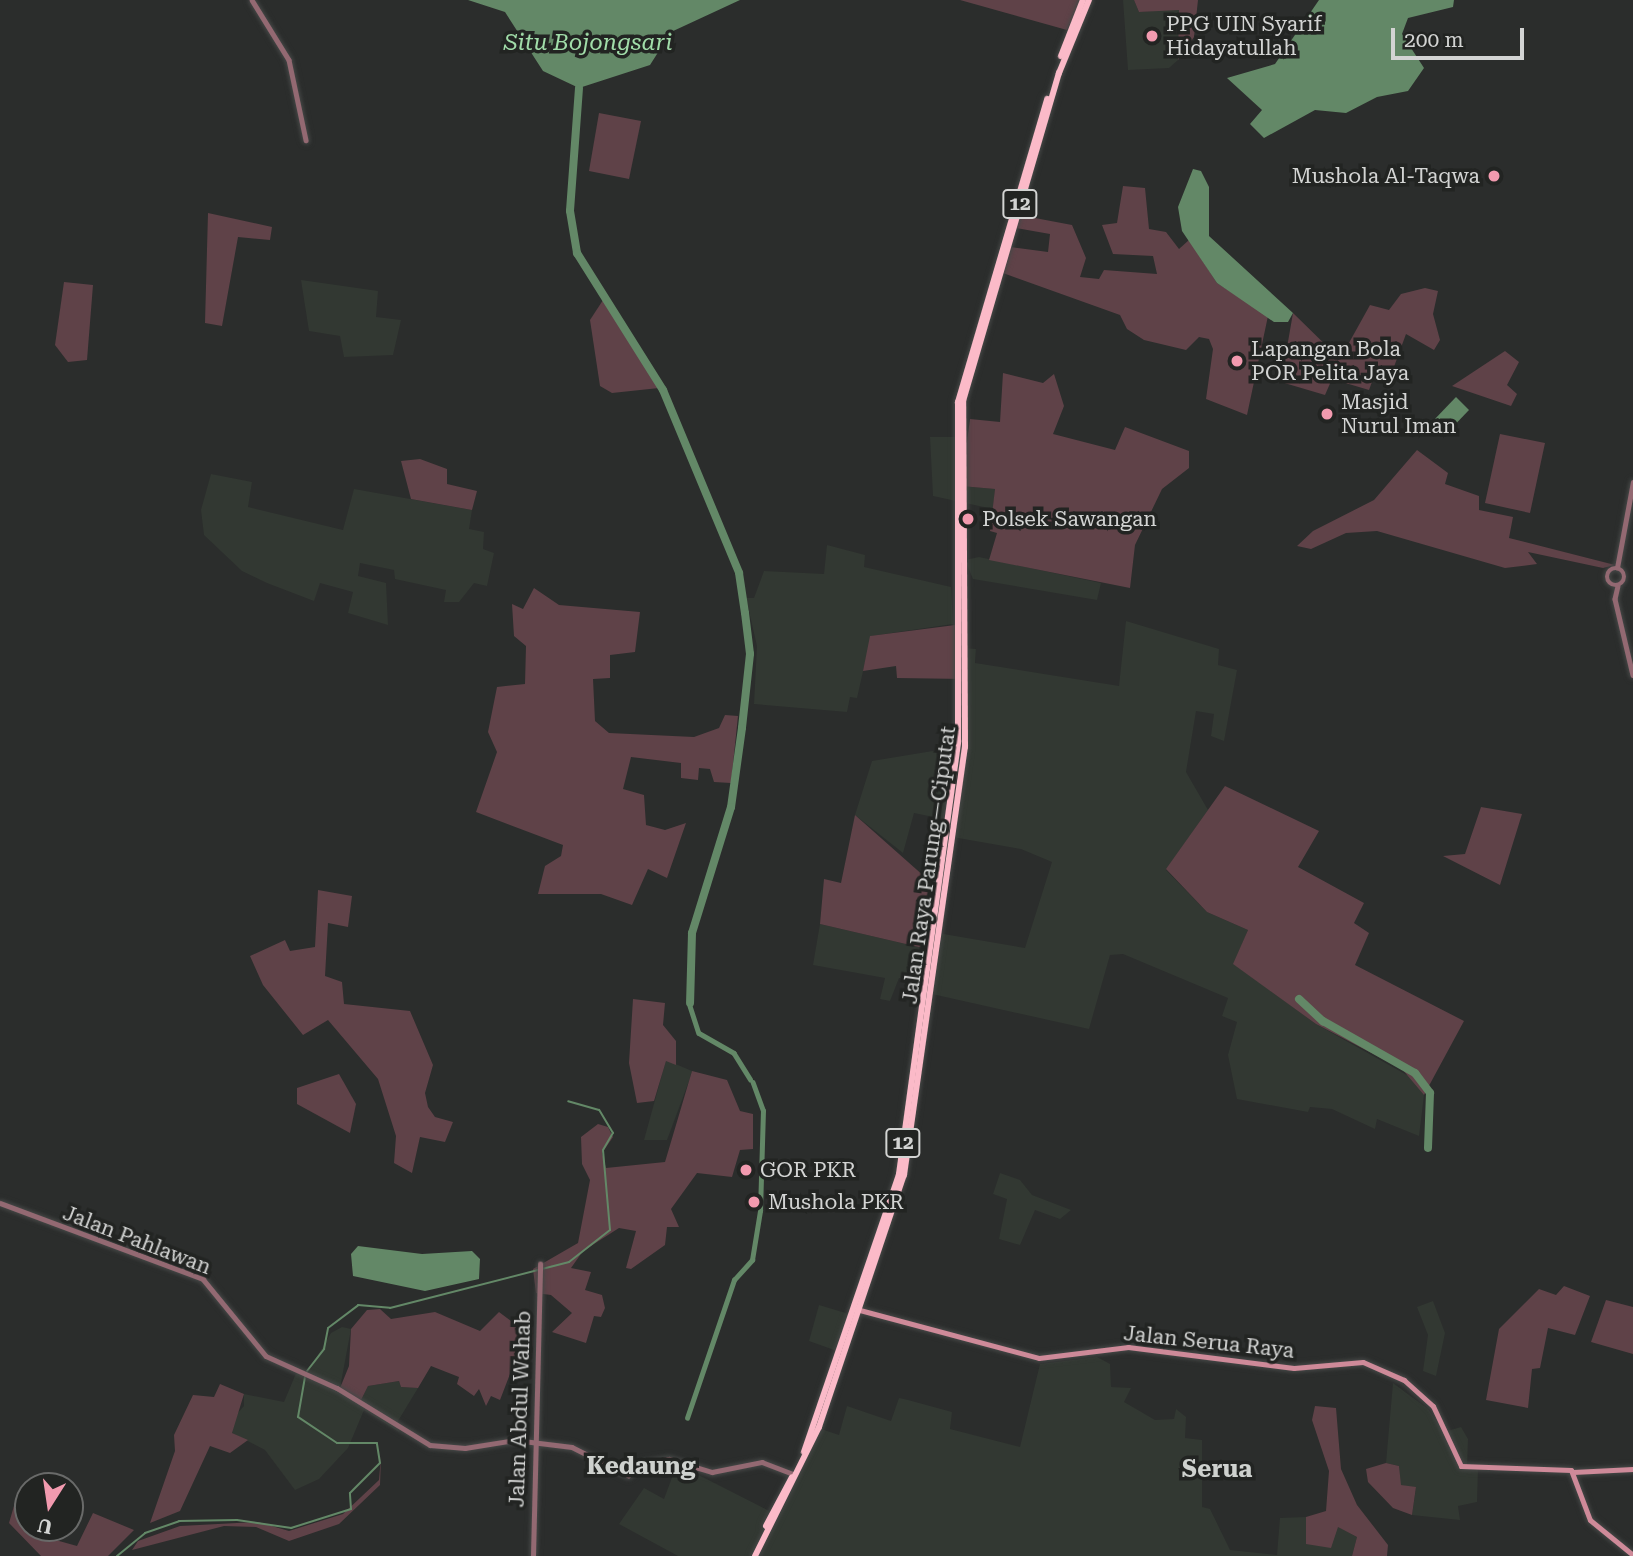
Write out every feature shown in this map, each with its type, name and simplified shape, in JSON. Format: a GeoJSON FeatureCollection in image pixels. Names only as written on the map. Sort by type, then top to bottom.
{"type":"FeatureCollection","features":[{"type":"Feature","properties":{"kind":"highway","name":"Jalan Raya Parung—Ciputat"},"geometry":{"type":"LineString","coordinates":[[753,1556],[810,1450],[904,1175],[950,835],[963,704],[960,432],[1006,244],[1083,0]]}},
{"type":"Feature","properties":{"kind":"highway","name":"Jalan Raya Parung—Ciputat"},"geometry":{"type":"LineString","coordinates":[[1071,33],[1089,0]]}},
{"type":"Feature","properties":{"kind":"highway","name":"Jalan Raya Parung—Ciputat"},"geometry":{"type":"LineString","coordinates":[[753,1556],[793,1474],[857,1310]]}},
{"type":"Feature","properties":{"kind":"main road","name":"Jalan Serua Raya"},"geometry":{"type":"LineString","coordinates":[[857,1310],[1039,1358],[1128,1347],[1294,1368],[1353,1359],[1404,1380],[1433,1406],[1461,1466],[1573,1472]]}},
{"type":"Feature","properties":{"kind":"main road"},"geometry":{"type":"LineString","coordinates":[[1633,1469],[1573,1472],[1590,1520],[1633,1555]]}},
{"type":"Feature","properties":{"kind":"street"},"geometry":{"type":"LineString","coordinates":[[252,0],[289,60],[306,140]]}},
{"type":"Feature","properties":{"kind":"street"},"geometry":{"type":"LineString","coordinates":[[1618,586],[1608,577],[1617,568],[1633,482]]}},
{"type":"Feature","properties":{"kind":"street"},"geometry":{"type":"LineString","coordinates":[[1617,568],[1625,578],[1618,586],[1615,599],[1633,675]]}},
{"type":"Feature","properties":{"kind":"street","name":"Jalan Pahlawan"},"geometry":{"type":"LineString","coordinates":[[0,1203],[203,1279],[255,1346],[436,1447],[531,1442],[590,1453],[628,1475],[643,1463],[669,1459],[712,1472],[762,1462],[793,1474]]}},
{"type":"Feature","properties":{"kind":"street","name":"Jalan Abdul Wahab"},"geometry":{"type":"LineString","coordinates":[[533,1556],[531,1442],[540,1266]]}},
{"type":"Feature","properties":{"kind":"shaded area"},"geometry":{"type":"Polygon","coordinates":[[[960,0],[1082,0],[1067,30],[960,0]]]}},
{"type":"Feature","properties":{"kind":"shaded area","name":"PPG UIN Syarif Hidayatullah"},"geometry":{"type":"Polygon","coordinates":[[[1123,0],[1134,0],[1139,12],[1180,9],[1178,60],[1169,68],[1128,70],[1123,0]]]}},
{"type":"Feature","properties":{"kind":"shaded area"},"geometry":{"type":"Polygon","coordinates":[[[1134,0],[1198,0],[1194,37],[1178,60],[1179,10],[1139,12],[1134,0]]]}},
{"type":"Feature","properties":{"kind":"shaded area"},"geometry":{"type":"Polygon","coordinates":[[[599,113],[641,121],[629,179],[589,171],[599,113]]]}},
{"type":"Feature","properties":{"kind":"shaded area"},"geometry":{"type":"Polygon","coordinates":[[[1123,186],[1145,188],[1149,229],[1166,232],[1179,249],[1189,240],[1217,283],[1268,316],[1247,415],[1206,399],[1213,349],[1209,339],[1199,337],[1186,350],[1144,340],[1127,329],[1120,315],[1003,273],[1010,247],[1048,252],[1050,234],[1016,228],[1019,215],[1072,225],[1086,258],[1080,277],[1099,279],[1104,270],[1157,274],[1153,256],[1113,254],[1102,225],[1117,223],[1123,186]]]}},
{"type":"Feature","properties":{"kind":"shaded area"},"geometry":{"type":"Polygon","coordinates":[[[208,213],[272,227],[270,240],[238,237],[222,326],[205,323],[208,213]]]}},
{"type":"Feature","properties":{"kind":"shaded area"},"geometry":{"type":"Polygon","coordinates":[[[301,280],[378,291],[376,317],[401,320],[393,355],[344,357],[340,336],[309,331],[301,280]]]}},
{"type":"Feature","properties":{"kind":"shaded area"},"geometry":{"type":"Polygon","coordinates":[[[64,282],[93,285],[87,360],[68,362],[55,345],[64,282]]]}},
{"type":"Feature","properties":{"kind":"shaded area"},"geometry":{"type":"Polygon","coordinates":[[[1425,288],[1438,291],[1433,314],[1440,340],[1434,350],[1406,334],[1391,375],[1376,371],[1369,390],[1332,379],[1325,395],[1281,382],[1293,313],[1340,359],[1370,305],[1389,310],[1401,294],[1425,288]]]}},
{"type":"Feature","properties":{"kind":"shaded area"},"geometry":{"type":"Polygon","coordinates":[[[605,297],[659,388],[612,393],[600,386],[590,320],[605,297]]]}},
{"type":"Feature","properties":{"kind":"shaded area"},"geometry":{"type":"Polygon","coordinates":[[[1505,351],[1519,362],[1507,385],[1517,394],[1511,406],[1452,386],[1505,351]]]}},
{"type":"Feature","properties":{"kind":"shaded area"},"geometry":{"type":"Polygon","coordinates":[[[1003,373],[1043,383],[1054,374],[1064,406],[1053,434],[1115,450],[1125,427],[1189,451],[1189,468],[1162,489],[1135,545],[1130,588],[989,560],[997,533],[990,531],[995,489],[961,486],[970,419],[1000,422],[1003,373]]]}},
{"type":"Feature","properties":{"kind":"shaded area"},"geometry":{"type":"Polygon","coordinates":[[[1500,434],[1545,443],[1530,513],[1485,503],[1500,434]]]}},
{"type":"Feature","properties":{"kind":"shaded area"},"geometry":{"type":"Polygon","coordinates":[[[930,437],[968,437],[961,486],[995,489],[993,509],[933,496],[930,437]]]}},
{"type":"Feature","properties":{"kind":"shaded area"},"geometry":{"type":"Polygon","coordinates":[[[1417,450],[1448,473],[1445,484],[1479,496],[1479,510],[1513,517],[1509,538],[1615,565],[1603,568],[1528,552],[1537,564],[1505,568],[1377,531],[1346,533],[1311,549],[1297,546],[1313,531],[1374,500],[1417,450]]]}},
{"type":"Feature","properties":{"kind":"shaded area"},"geometry":{"type":"Polygon","coordinates":[[[420,459],[447,469],[447,484],[477,491],[472,510],[411,499],[401,461],[420,459]]]}},
{"type":"Feature","properties":{"kind":"shaded area"},"geometry":{"type":"Polygon","coordinates":[[[211,474],[252,482],[248,507],[343,530],[354,489],[472,510],[469,529],[484,532],[483,549],[494,553],[487,586],[474,583],[459,602],[444,602],[446,590],[395,579],[394,570],[360,563],[358,576],[386,583],[388,625],[348,613],[353,592],[320,583],[314,601],[267,583],[242,571],[204,535],[201,510],[211,474]]]}},
{"type":"Feature","properties":{"kind":"shaded area"},"geometry":{"type":"Polygon","coordinates":[[[827,545],[865,555],[864,567],[951,587],[953,624],[871,636],[857,698],[850,697],[847,712],[754,704],[757,646],[746,598],[754,598],[764,571],[824,574],[827,545]]]}},
{"type":"Feature","properties":{"kind":"shaded area"},"geometry":{"type":"Polygon","coordinates":[[[979,557],[1101,583],[1097,600],[973,579],[965,560],[979,557]]]}},
{"type":"Feature","properties":{"kind":"shaded area"},"geometry":{"type":"Polygon","coordinates":[[[534,588],[559,605],[640,612],[635,652],[610,655],[610,678],[593,679],[595,721],[609,733],[694,737],[719,728],[725,715],[738,716],[731,783],[714,782],[710,769],[699,768],[698,780],[681,778],[681,763],[631,757],[623,789],[644,795],[646,825],[665,830],[686,823],[667,878],[648,869],[632,905],[601,894],[538,894],[545,866],[561,856],[563,845],[476,812],[497,752],[488,732],[497,687],[525,684],[526,646],[514,636],[512,604],[523,609],[534,588]]]}},
{"type":"Feature","properties":{"kind":"shaded area"},"geometry":{"type":"Polygon","coordinates":[[[1126,621],[1219,649],[1218,665],[1237,670],[1224,741],[1211,736],[1214,714],[1196,711],[1186,772],[1208,810],[1166,870],[1207,912],[1248,930],[1234,964],[1316,1024],[1414,1079],[1424,1095],[1419,1136],[1377,1119],[1375,1129],[1332,1109],[1310,1107],[1308,1112],[1237,1099],[1228,1055],[1237,1022],[1222,1016],[1228,998],[1123,954],[1110,955],[1089,1029],[932,994],[932,988],[899,978],[890,1001],[880,999],[885,978],[813,965],[820,924],[923,948],[926,931],[1025,948],[1052,862],[1021,849],[941,835],[943,819],[914,813],[903,853],[855,815],[872,761],[963,746],[964,648],[976,649],[975,663],[1119,686],[1126,621]]]}},
{"type":"Feature","properties":{"kind":"shaded area"},"geometry":{"type":"Polygon","coordinates":[[[963,624],[965,679],[897,678],[896,666],[863,671],[870,636],[963,624]]]}},
{"type":"Feature","properties":{"kind":"shaded area"},"geometry":{"type":"Polygon","coordinates":[[[1225,786],[1319,831],[1298,867],[1364,903],[1354,923],[1369,933],[1355,965],[1464,1021],[1424,1095],[1402,1069],[1316,1024],[1233,964],[1248,930],[1207,912],[1166,869],[1225,786]]]}},
{"type":"Feature","properties":{"kind":"shaded area"},"geometry":{"type":"Polygon","coordinates":[[[1481,807],[1522,814],[1500,885],[1443,856],[1465,854],[1481,807]]]}},
{"type":"Feature","properties":{"kind":"shaded area"},"geometry":{"type":"Polygon","coordinates":[[[855,815],[934,885],[923,948],[820,924],[824,879],[841,883],[855,815]]]}},
{"type":"Feature","properties":{"kind":"shaded area"},"geometry":{"type":"Polygon","coordinates":[[[318,890],[352,896],[348,927],[328,923],[325,976],[342,982],[344,1004],[410,1011],[433,1065],[425,1093],[428,1107],[435,1117],[453,1122],[445,1142],[420,1137],[412,1173],[394,1163],[396,1136],[378,1079],[328,1020],[303,1035],[263,985],[250,956],[285,940],[290,951],[315,947],[318,890]]]}},
{"type":"Feature","properties":{"kind":"shaded area"},"geometry":{"type":"Polygon","coordinates":[[[633,999],[665,1003],[663,1025],[676,1041],[676,1065],[666,1061],[654,1101],[637,1103],[629,1063],[633,999]]]}},
{"type":"Feature","properties":{"kind":"shaded area"},"geometry":{"type":"Polygon","coordinates":[[[666,1060],[692,1071],[667,1140],[644,1140],[666,1060]]]}},
{"type":"Feature","properties":{"kind":"shaded area"},"geometry":{"type":"Polygon","coordinates":[[[692,1071],[727,1080],[740,1111],[753,1114],[753,1149],[740,1150],[732,1177],[697,1173],[671,1209],[679,1227],[667,1227],[665,1245],[631,1269],[626,1268],[636,1231],[619,1228],[583,1251],[571,1268],[591,1272],[585,1290],[602,1295],[605,1308],[601,1317],[594,1316],[586,1343],[552,1332],[572,1313],[551,1295],[536,1293],[533,1269],[578,1243],[590,1180],[582,1164],[581,1137],[598,1124],[608,1127],[613,1137],[602,1153],[606,1168],[665,1162],[692,1071]]]}},
{"type":"Feature","properties":{"kind":"shaded area"},"geometry":{"type":"Polygon","coordinates":[[[339,1074],[356,1104],[350,1133],[297,1104],[297,1088],[339,1074]]]}},
{"type":"Feature","properties":{"kind":"shaded area"},"geometry":{"type":"Polygon","coordinates":[[[1000,1173],[1020,1180],[1032,1195],[1071,1210],[1060,1219],[1035,1210],[1020,1245],[999,1239],[1007,1199],[993,1194],[1000,1173]]]}},
{"type":"Feature","properties":{"kind":"shaded area"},"geometry":{"type":"Polygon","coordinates":[[[1564,1286],[1590,1296],[1575,1335],[1548,1328],[1540,1368],[1532,1369],[1528,1408],[1486,1400],[1499,1329],[1539,1289],[1556,1295],[1564,1286]]]}},
{"type":"Feature","properties":{"kind":"shaded area"},"geometry":{"type":"Polygon","coordinates":[[[1606,1300],[1633,1307],[1633,1354],[1591,1342],[1606,1300]]]}},
{"type":"Feature","properties":{"kind":"shaded area"},"geometry":{"type":"Polygon","coordinates":[[[1433,1301],[1445,1333],[1436,1376],[1423,1371],[1428,1335],[1417,1307],[1433,1301]]]}},
{"type":"Feature","properties":{"kind":"shaded area"},"geometry":{"type":"Polygon","coordinates":[[[819,1305],[849,1314],[837,1351],[809,1341],[819,1305]]]}},
{"type":"Feature","properties":{"kind":"shaded area"},"geometry":{"type":"Polygon","coordinates":[[[380,1309],[391,1319],[435,1312],[480,1331],[499,1312],[519,1327],[533,1327],[532,1354],[518,1353],[500,1400],[491,1396],[486,1406],[479,1389],[474,1396],[457,1384],[459,1377],[431,1366],[418,1388],[401,1387],[399,1381],[368,1386],[361,1400],[340,1388],[349,1366],[351,1329],[367,1310],[380,1309]]]}},
{"type":"Feature","properties":{"kind":"shaded area"},"geometry":{"type":"Polygon","coordinates":[[[342,1327],[351,1329],[340,1388],[361,1400],[368,1386],[399,1381],[401,1387],[418,1388],[398,1421],[399,1432],[364,1410],[348,1448],[319,1479],[295,1490],[265,1450],[232,1433],[234,1417],[244,1406],[244,1394],[284,1402],[297,1371],[307,1373],[331,1333],[342,1327]]]}},
{"type":"Feature","properties":{"kind":"shaded area"},"geometry":{"type":"Polygon","coordinates":[[[1097,1357],[1110,1364],[1111,1387],[1131,1388],[1124,1402],[1155,1420],[1174,1419],[1176,1409],[1186,1417],[1185,1438],[1202,1440],[1202,1507],[1210,1509],[1230,1550],[1277,1555],[1280,1518],[1306,1517],[1306,1544],[1337,1526],[1357,1537],[1352,1556],[678,1556],[619,1524],[644,1488],[664,1499],[677,1464],[779,1516],[821,1429],[839,1435],[847,1406],[891,1421],[899,1398],[908,1400],[952,1412],[950,1429],[1020,1447],[1040,1364],[1097,1357]]]}},
{"type":"Feature","properties":{"kind":"shaded area"},"geometry":{"type":"Polygon","coordinates":[[[1393,1383],[1428,1409],[1444,1432],[1461,1427],[1468,1439],[1467,1468],[1478,1469],[1477,1502],[1458,1506],[1460,1520],[1412,1515],[1416,1488],[1400,1485],[1399,1466],[1386,1463],[1393,1383]]]}},
{"type":"Feature","properties":{"kind":"shaded area"},"geometry":{"type":"Polygon","coordinates":[[[220,1384],[244,1394],[232,1433],[248,1440],[230,1453],[210,1446],[180,1511],[150,1523],[175,1451],[174,1435],[193,1395],[214,1397],[220,1384]]]}},
{"type":"Feature","properties":{"kind":"shaded area"},"geometry":{"type":"Polygon","coordinates":[[[1315,1406],[1336,1408],[1341,1469],[1357,1505],[1388,1545],[1387,1556],[1352,1556],[1357,1537],[1338,1527],[1331,1548],[1306,1544],[1306,1517],[1326,1511],[1329,1471],[1312,1420],[1315,1406]]]}},
{"type":"Feature","properties":{"kind":"shaded area"},"geometry":{"type":"Polygon","coordinates":[[[381,1456],[380,1485],[339,1524],[289,1541],[256,1527],[224,1526],[132,1550],[138,1541],[180,1526],[258,1522],[289,1531],[343,1514],[379,1480],[381,1456]]]}},
{"type":"Feature","properties":{"kind":"shaded area"},"geometry":{"type":"Polygon","coordinates":[[[1386,1463],[1399,1466],[1401,1485],[1416,1487],[1412,1515],[1393,1508],[1368,1482],[1366,1469],[1386,1463]]]}},
{"type":"Feature","properties":{"kind":"shaded area"},"geometry":{"type":"Polygon","coordinates":[[[14,1506],[14,1528],[9,1523],[14,1506]]]}},
{"type":"Feature","properties":{"kind":"shaded area"},"geometry":{"type":"Polygon","coordinates":[[[93,1513],[134,1530],[108,1556],[41,1556],[27,1542],[63,1542],[77,1546],[79,1542],[84,1542],[84,1532],[93,1513]]]}},
{"type":"Feature","properties":{"kind":"water","name":"Situ Bojongsari"},"geometry":{"type":"Polygon","coordinates":[[[468,0],[740,0],[671,32],[650,65],[579,88],[543,71],[505,12],[468,0]]]}},
{"type":"Feature","properties":{"kind":"water"},"geometry":{"type":"Polygon","coordinates":[[[1319,0],[1454,0],[1453,7],[1408,18],[1402,34],[1424,68],[1408,91],[1377,97],[1346,113],[1315,110],[1264,138],[1250,124],[1262,110],[1227,78],[1275,64],[1319,0]]]}},
{"type":"Feature","properties":{"kind":"water"},"geometry":{"type":"Polygon","coordinates":[[[1193,169],[1201,171],[1209,187],[1209,236],[1293,313],[1288,322],[1274,322],[1217,283],[1182,231],[1178,207],[1193,169]]]}},
{"type":"Feature","properties":{"kind":"water"},"geometry":{"type":"Polygon","coordinates":[[[1456,397],[1469,410],[1446,434],[1432,422],[1456,397]]]}},
{"type":"Feature","properties":{"kind":"water"},"geometry":{"type":"Polygon","coordinates":[[[358,1246],[422,1254],[472,1251],[480,1259],[479,1279],[425,1291],[353,1276],[351,1254],[358,1246]]]}},
{"type":"Feature","properties":{"kind":"waterway"},"geometry":{"type":"LineString","coordinates":[[579,88],[570,211],[577,253],[663,390],[739,573],[750,654],[731,807],[692,933],[690,1003]]}},
{"type":"Feature","properties":{"kind":"waterway"},"geometry":{"type":"LineString","coordinates":[[1299,999],[1323,1021],[1415,1073],[1430,1093],[1428,1148]]}},
{"type":"Feature","properties":{"kind":"waterway"},"geometry":{"type":"LineString","coordinates":[[690,1006],[699,1033],[734,1053],[750,1079]]}},
{"type":"Feature","properties":{"kind":"waterway"},"geometry":{"type":"LineString","coordinates":[[687,1418],[734,1280],[752,1260],[760,1211],[763,1111],[753,1083]]}},
{"type":"Feature","properties":{"kind":"waterway"},"geometry":{"type":"LineString","coordinates":[[307,1371],[324,1349],[328,1328],[358,1305],[390,1308],[569,1262],[610,1230],[603,1150],[613,1133],[599,1110],[568,1101]]}},
{"type":"Feature","properties":{"kind":"waterway"},"geometry":{"type":"LineString","coordinates":[[117,1556],[145,1533],[179,1521],[237,1520],[291,1528],[351,1509],[350,1493],[380,1463],[377,1443],[337,1443],[298,1417],[305,1377]]}},
{"type":"Feature","properties":{"kind":"place","name":"PPG UIN Syarif Hidayatullah"},"geometry":{"type":"Point","coordinates":[1152,36]}},
{"type":"Feature","properties":{"kind":"place","name":"Mushola Al-Taqwa"},"geometry":{"type":"Point","coordinates":[1494,176]}},
{"type":"Feature","properties":{"kind":"place","name":"Lapangan Bola POR Pelita Jaya"},"geometry":{"type":"Point","coordinates":[1237,361]}},
{"type":"Feature","properties":{"kind":"place","name":"Masjid Nurul Iman"},"geometry":{"type":"Point","coordinates":[1327,414]}},
{"type":"Feature","properties":{"kind":"place","name":"Polsek Sawangan"},"geometry":{"type":"Point","coordinates":[968,519]}},
{"type":"Feature","properties":{"kind":"place","name":"GOR PKR"},"geometry":{"type":"Point","coordinates":[746,1170]}},
{"type":"Feature","properties":{"kind":"place","name":"Mushola PKR"},"geometry":{"type":"Point","coordinates":[754,1202]}},
{"type":"Feature","properties":{"kind":"district","name":"Kedaung"},"geometry":{"type":"Point","coordinates":[641,1467]}},
{"type":"Feature","properties":{"kind":"district","name":"Serua"},"geometry":{"type":"Point","coordinates":[1217,1470]}}]}
